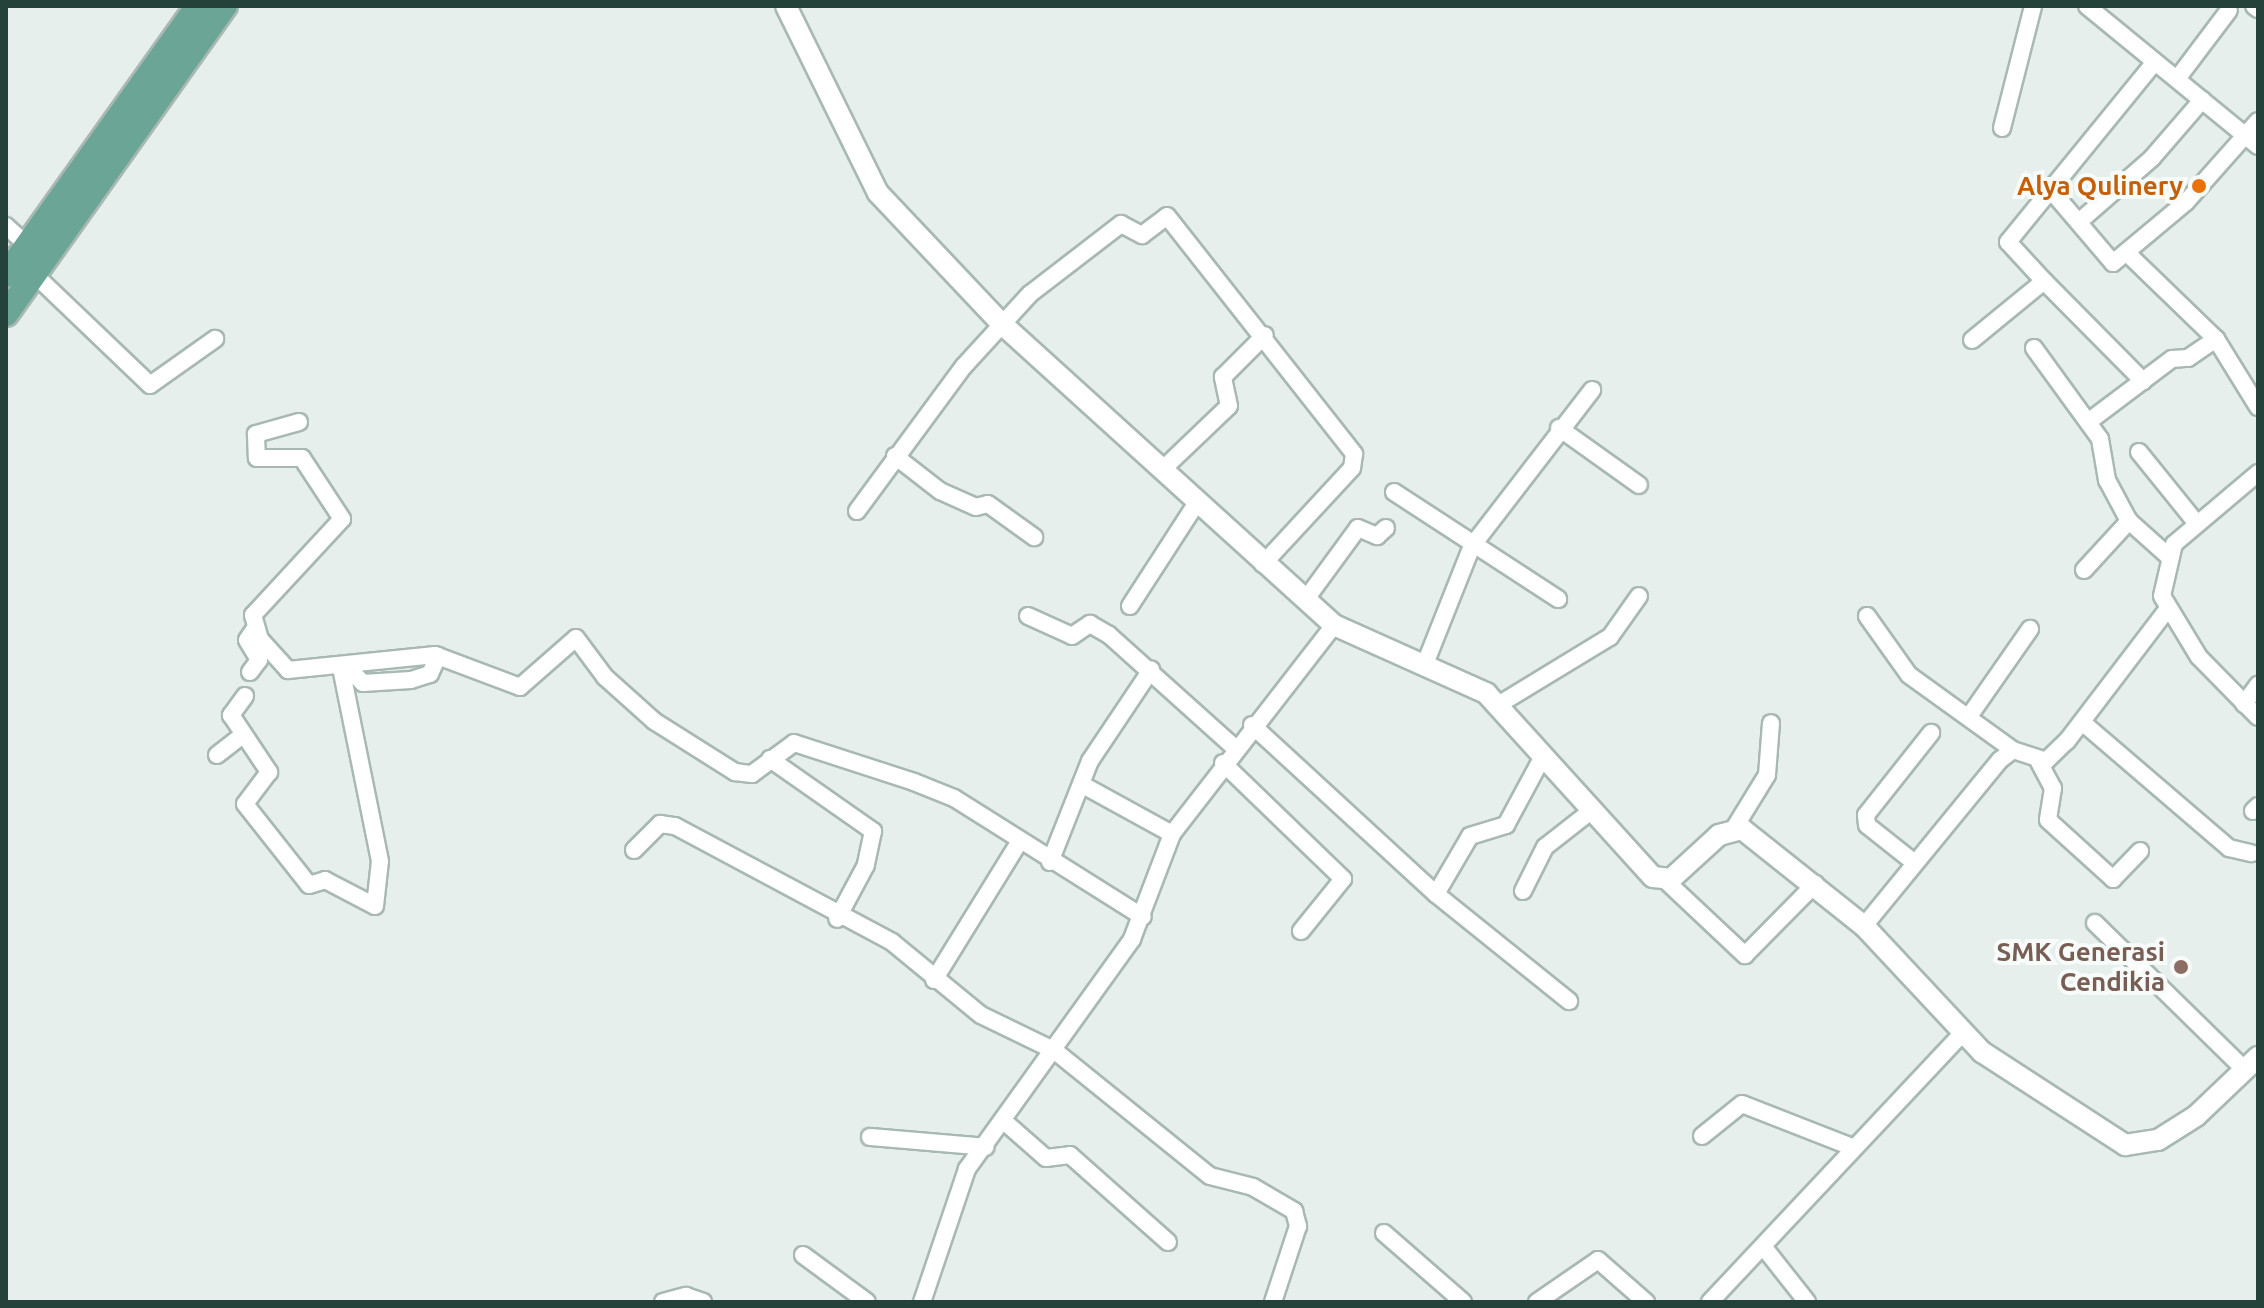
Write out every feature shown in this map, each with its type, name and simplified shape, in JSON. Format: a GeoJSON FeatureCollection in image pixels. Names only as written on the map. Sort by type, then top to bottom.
{"type":"FeatureCollection","features":[{"type":"Feature","properties":{"kind":"main road"},"geometry":{"type":"LineString","coordinates":[[6,275],[172,62],[225,6]]}},
{"type":"Feature","properties":{"kind":"main road"},"geometry":{"type":"LineString","coordinates":[[6,314],[35,275],[172,62],[189,10]]}},
{"type":"Feature","properties":{"kind":"street"},"geometry":{"type":"LineString","coordinates":[[786,6],[878,193],[1002,324],[1163,469],[1196,504],[1334,625],[1472,684],[1498,705],[1541,760],[1646,871],[1665,880],[1745,955],[1815,884]]}},
{"type":"Feature","properties":{"kind":"street"},"geometry":{"type":"LineString","coordinates":[[2002,128],[2033,6]]}},
{"type":"Feature","properties":{"kind":"street"},"geometry":{"type":"LineString","coordinates":[[2087,6],[2153,64],[2177,79],[2252,140]]}},
{"type":"Feature","properties":{"kind":"street"},"geometry":{"type":"LineString","coordinates":[[2177,79],[2229,10]]}},
{"type":"Feature","properties":{"kind":"street"},"geometry":{"type":"LineString","coordinates":[[2143,381],[2008,242],[2153,64]]}},
{"type":"Feature","properties":{"kind":"street"},"geometry":{"type":"LineString","coordinates":[[2081,220],[2152,158],[2202,100]]}},
{"type":"Feature","properties":{"kind":"street"},"geometry":{"type":"LineString","coordinates":[[2050,189],[2081,220],[2107,261],[2127,253],[2252,140],[2258,121]]}},
{"type":"Feature","properties":{"kind":"street"},"geometry":{"type":"LineString","coordinates":[[857,511],[895,456],[1002,324],[1074,254],[1123,223],[1142,235],[1167,216],[1265,335],[1356,463],[1263,564]]}},
{"type":"Feature","properties":{"kind":"street"},"geometry":{"type":"LineString","coordinates":[[6,226],[27,245]]}},
{"type":"Feature","properties":{"kind":"street"},"geometry":{"type":"LineString","coordinates":[[2127,253],[2216,339],[2258,407]]}},
{"type":"Feature","properties":{"kind":"street"},"geometry":{"type":"LineString","coordinates":[[35,275],[150,385],[215,339]]}},
{"type":"Feature","properties":{"kind":"street"},"geometry":{"type":"LineString","coordinates":[[1972,340],[2044,281]]}},
{"type":"Feature","properties":{"kind":"street"},"geometry":{"type":"LineString","coordinates":[[1163,469],[1229,406],[1223,377],[1265,335]]}},
{"type":"Feature","properties":{"kind":"street"},"geometry":{"type":"LineString","coordinates":[[2088,422],[2143,381],[2216,339]]}},
{"type":"Feature","properties":{"kind":"street"},"geometry":{"type":"LineString","coordinates":[[2034,348],[2088,422],[2129,521],[2167,555]]}},
{"type":"Feature","properties":{"kind":"street"},"geometry":{"type":"LineString","coordinates":[[1425,664],[1472,546],[1559,428],[1592,390]]}},
{"type":"Feature","properties":{"kind":"street"},"geometry":{"type":"LineString","coordinates":[[250,672],[259,660],[247,640],[255,628],[257,607],[342,519],[302,458],[257,458],[256,434],[299,422]]}},
{"type":"Feature","properties":{"kind":"street"},"geometry":{"type":"LineString","coordinates":[[1559,428],[1639,485]]}},
{"type":"Feature","properties":{"kind":"street"},"geometry":{"type":"LineString","coordinates":[[2139,452],[2197,524]]}},
{"type":"Feature","properties":{"kind":"street"},"geometry":{"type":"LineString","coordinates":[[895,456],[935,488],[976,507],[988,504],[1034,537]]}},
{"type":"Feature","properties":{"kind":"street"},"geometry":{"type":"LineString","coordinates":[[2039,762],[2082,722],[2166,611],[2167,555],[2197,524],[2258,474]]}},
{"type":"Feature","properties":{"kind":"street"},"geometry":{"type":"LineString","coordinates":[[1394,492],[1472,546],[1558,599]]}},
{"type":"Feature","properties":{"kind":"street"},"geometry":{"type":"LineString","coordinates":[[1130,606],[1196,504]]}},
{"type":"Feature","properties":{"kind":"street"},"geometry":{"type":"LineString","coordinates":[[2084,570],[2129,521]]}},
{"type":"Feature","properties":{"kind":"street"},"geometry":{"type":"LineString","coordinates":[[1306,599],[1358,528],[1377,536],[1386,528]]}},
{"type":"Feature","properties":{"kind":"street"},"geometry":{"type":"LineString","coordinates":[[1498,705],[1610,637],[1639,596]]}},
{"type":"Feature","properties":{"kind":"street"},"geometry":{"type":"LineString","coordinates":[[2166,611],[2258,717]]}},
{"type":"Feature","properties":{"kind":"street"},"geometry":{"type":"LineString","coordinates":[[1028,616],[1072,636],[1090,624],[1151,670],[1235,748]]}},
{"type":"Feature","properties":{"kind":"street"},"geometry":{"type":"LineString","coordinates":[[1867,616],[1909,675],[1970,715],[2013,750],[2039,762],[2053,788],[2048,820],[2113,879],[2140,851]]}},
{"type":"Feature","properties":{"kind":"street"},"geometry":{"type":"LineString","coordinates":[[922,1302],[958,1187],[1006,1123],[1143,917],[1158,858],[1172,834],[1252,725],[1334,625]]}},
{"type":"Feature","properties":{"kind":"street"},"geometry":{"type":"LineString","coordinates":[[255,628],[288,670],[438,656],[520,687],[576,638],[633,703],[735,772],[752,774],[794,743],[821,749],[954,798],[1018,844],[1143,917]]}},
{"type":"Feature","properties":{"kind":"street"},"geometry":{"type":"LineString","coordinates":[[1970,715],[2030,629]]}},
{"type":"Feature","properties":{"kind":"street"},"geometry":{"type":"LineString","coordinates":[[245,696],[231,715],[269,772],[244,799],[256,819],[309,885],[325,880],[375,906],[380,861],[344,666]]}},
{"type":"Feature","properties":{"kind":"street"},"geometry":{"type":"LineString","coordinates":[[1050,862],[1081,784],[1151,670]]}},
{"type":"Feature","properties":{"kind":"street"},"geometry":{"type":"LineString","coordinates":[[2244,704],[2258,685]]}},
{"type":"Feature","properties":{"kind":"street"},"geometry":{"type":"LineString","coordinates":[[2082,722],[2229,848],[2251,853]]}},
{"type":"Feature","properties":{"kind":"street"},"geometry":{"type":"LineString","coordinates":[[1665,880],[1735,827],[1767,775],[1771,723]]}},
{"type":"Feature","properties":{"kind":"street"},"geometry":{"type":"LineString","coordinates":[[1252,725],[1436,894],[1569,1001]]}},
{"type":"Feature","properties":{"kind":"street"},"geometry":{"type":"LineString","coordinates":[[1911,860],[1867,825],[1866,815],[1931,733]]}},
{"type":"Feature","properties":{"kind":"street"},"geometry":{"type":"LineString","coordinates":[[217,755],[243,735]]}},
{"type":"Feature","properties":{"kind":"street"},"geometry":{"type":"LineString","coordinates":[[1864,926],[1911,860],[2013,750]]}},
{"type":"Feature","properties":{"kind":"street"},"geometry":{"type":"LineString","coordinates":[[770,759],[873,831],[866,865],[837,919]]}},
{"type":"Feature","properties":{"kind":"street"},"geometry":{"type":"LineString","coordinates":[[1436,894],[1470,836],[1506,825],[1541,760]]}},
{"type":"Feature","properties":{"kind":"street"},"geometry":{"type":"LineString","coordinates":[[1223,763],[1343,879],[1342,890],[1301,931]]}},
{"type":"Feature","properties":{"kind":"street"},"geometry":{"type":"LineString","coordinates":[[1081,784],[1172,834]]}},
{"type":"Feature","properties":{"kind":"street"},"geometry":{"type":"LineString","coordinates":[[1523,891],[1545,847],[1591,811]]}},
{"type":"Feature","properties":{"kind":"street"},"geometry":{"type":"LineString","coordinates":[[634,850],[656,827],[670,824],[837,919],[899,946],[934,980],[998,1027],[1019,1029],[1055,1051],[1210,1176],[1253,1187],[1294,1211],[1298,1226],[1273,1302]]}},
{"type":"Feature","properties":{"kind":"street"},"geometry":{"type":"LineString","coordinates":[[1735,827],[1815,884],[1864,926],[1962,1034],[2125,1145],[2158,1140],[2196,1116],[2250,1062],[2095,923]]}},
{"type":"Feature","properties":{"kind":"street"},"geometry":{"type":"LineString","coordinates":[[934,980],[1018,844]]}},
{"type":"Feature","properties":{"kind":"street"},"geometry":{"type":"LineString","coordinates":[[1710,1302],[1766,1250],[1852,1147],[1962,1034]]}},
{"type":"Feature","properties":{"kind":"street"},"geometry":{"type":"LineString","coordinates":[[1702,1136],[1742,1104],[1852,1147]]}},
{"type":"Feature","properties":{"kind":"street"},"geometry":{"type":"LineString","coordinates":[[1006,1123],[1046,1158],[1070,1155],[1168,1242]]}},
{"type":"Feature","properties":{"kind":"street"},"geometry":{"type":"LineString","coordinates":[[870,1137],[986,1147]]}},
{"type":"Feature","properties":{"kind":"street"},"geometry":{"type":"LineString","coordinates":[[1384,1233],[1463,1302]]}},
{"type":"Feature","properties":{"kind":"street"},"geometry":{"type":"LineString","coordinates":[[1766,1250],[1807,1302]]}},
{"type":"Feature","properties":{"kind":"street"},"geometry":{"type":"LineString","coordinates":[[803,1255],[867,1302]]}},
{"type":"Feature","properties":{"kind":"street"},"geometry":{"type":"LineString","coordinates":[[1537,1302],[1598,1260],[1646,1302]]}},
{"type":"Feature","properties":{"kind":"street"},"geometry":{"type":"LineString","coordinates":[[663,1302],[703,1302]]}},
{"type":"Feature","properties":{"kind":"place","name":"Alya Qulinery"},"geometry":{"type":"Point","coordinates":[2199,186]}},
{"type":"Feature","properties":{"kind":"place","name":"SMK Generasi Cendikia"},"geometry":{"type":"Point","coordinates":[2181,967]}}]}
